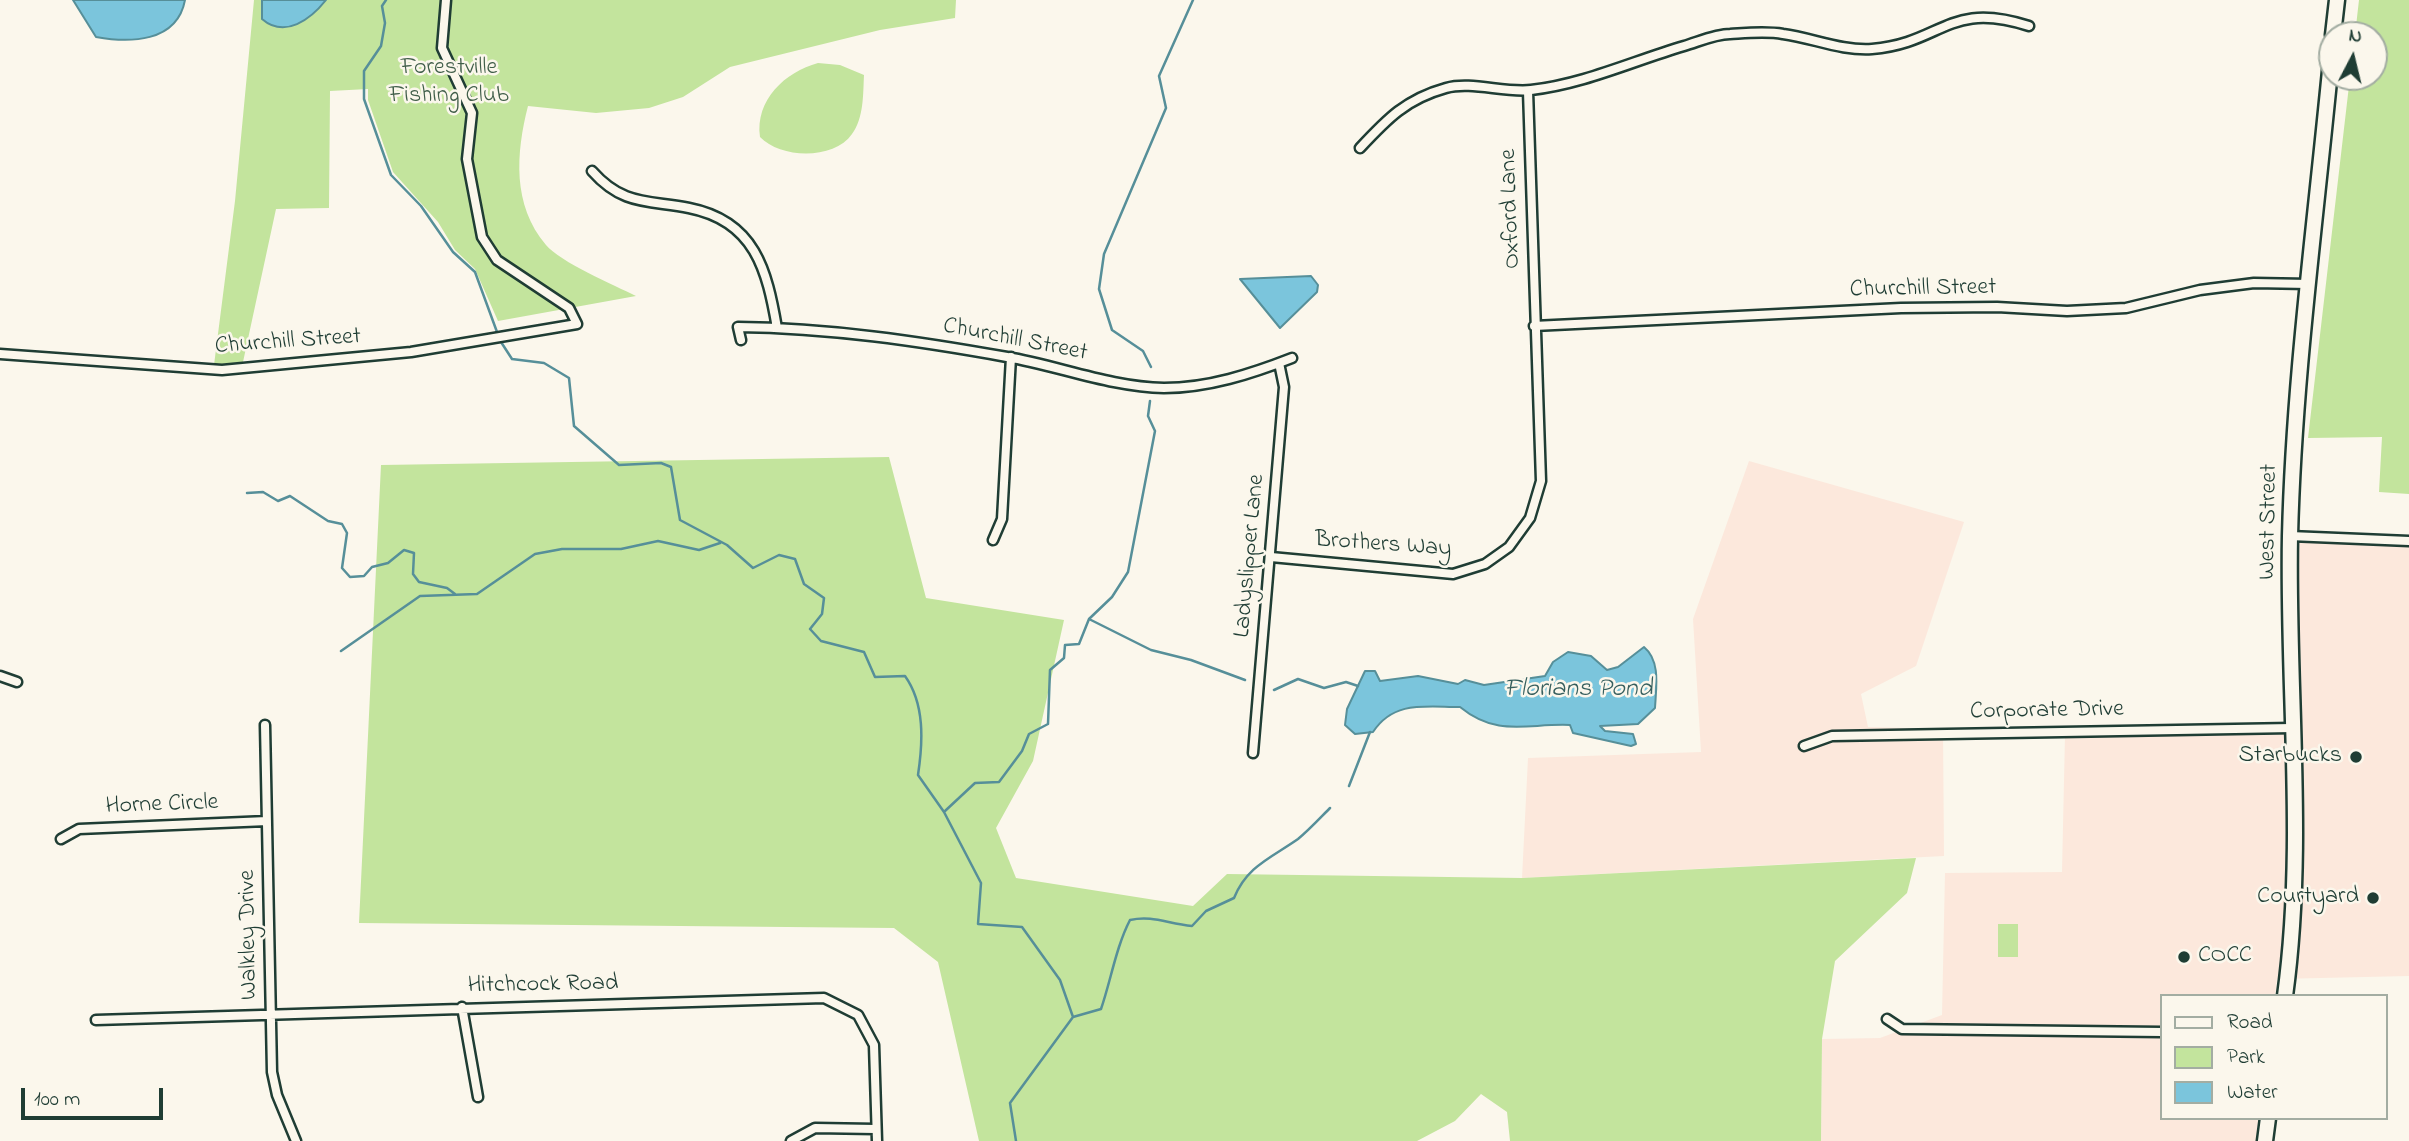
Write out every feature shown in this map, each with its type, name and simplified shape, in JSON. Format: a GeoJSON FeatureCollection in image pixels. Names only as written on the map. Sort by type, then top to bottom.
{"type":"FeatureCollection","features":[{"type":"Feature","properties":{"kind":"main road"},"geometry":{"type":"LineString","coordinates":[[2335,21],[2337,0]]}},
{"type":"Feature","properties":{"kind":"main road","name":"West Street"},"geometry":{"type":"LineString","coordinates":[[2285,994],[2295,887],[2290,536],[2296,427],[2328,91]]}},
{"type":"Feature","properties":{"kind":"main road"},"geometry":{"type":"LineString","coordinates":[[2265,1141],[2268,1120]]}},
{"type":"Feature","properties":{"kind":"street","name":"Churchill Street"},"geometry":{"type":"LineString","coordinates":[[0,354],[222,370],[411,352],[577,324],[569,308],[497,260],[482,237],[467,159],[472,113],[442,48],[446,0]]}},
{"type":"Feature","properties":{"kind":"street"},"geometry":{"type":"LineString","coordinates":[[1983,6],[2008,14],[2029,26]]}},
{"type":"Feature","properties":{"kind":"street"},"geometry":{"type":"LineString","coordinates":[[1360,148],[1399,107],[1448,87],[1528,90],[1576,83],[1648,56],[1726,34],[1783,34],[1836,47],[1873,49],[1915,36],[1958,11],[1970,8]]}},
{"type":"Feature","properties":{"kind":"street","name":"Oxford Lane"},"geometry":{"type":"LineString","coordinates":[[1528,90],[1534,326]]}},
{"type":"Feature","properties":{"kind":"street"},"geometry":{"type":"LineString","coordinates":[[592,171],[623,197],[690,208],[728,222],[753,245],[766,273],[777,328]]}},
{"type":"Feature","properties":{"kind":"street","name":"Churchill Street"},"geometry":{"type":"LineString","coordinates":[[1534,326],[1901,308],[1997,307],[2067,311],[2126,308],[2200,290],[2254,283],[2310,284]]}},
{"type":"Feature","properties":{"kind":"street","name":"Brothers Way"},"geometry":{"type":"LineString","coordinates":[[1271,557],[1453,574],[1485,564],[1510,547],[1530,518],[1541,481],[1534,326]]}},
{"type":"Feature","properties":{"kind":"street","name":"Churchill Street"},"geometry":{"type":"LineString","coordinates":[[741,340],[738,327],[851,332],[1011,357],[1130,384],[1161,388],[1217,383],[1292,358]]}},
{"type":"Feature","properties":{"kind":"street"},"geometry":{"type":"LineString","coordinates":[[993,540],[1002,520],[1011,357]]}},
{"type":"Feature","properties":{"kind":"street","name":"Ladyslipper Lane"},"geometry":{"type":"LineString","coordinates":[[1253,753],[1284,387],[1279,363]]}},
{"type":"Feature","properties":{"kind":"street"},"geometry":{"type":"LineString","coordinates":[[2290,536],[2409,541]]}},
{"type":"Feature","properties":{"kind":"street"},"geometry":{"type":"LineString","coordinates":[[0,676],[17,682]]}},
{"type":"Feature","properties":{"kind":"street","name":"Walkley Drive"},"geometry":{"type":"LineString","coordinates":[[265,724],[272,1072],[277,1095],[296,1141]]}},
{"type":"Feature","properties":{"kind":"street","name":"Corporate Drive"},"geometry":{"type":"LineString","coordinates":[[1804,746],[1832,736],[2292,728]]}},
{"type":"Feature","properties":{"kind":"street","name":"Horne Circle"},"geometry":{"type":"LineString","coordinates":[[61,839],[79,829],[267,821]]}},
{"type":"Feature","properties":{"kind":"street","name":"Hitchcock Road"},"geometry":{"type":"LineString","coordinates":[[96,1020],[824,998],[859,1015],[874,1045],[877,1141]]}},
{"type":"Feature","properties":{"kind":"street"},"geometry":{"type":"LineString","coordinates":[[462,1007],[478,1097]]}},
{"type":"Feature","properties":{"kind":"street"},"geometry":{"type":"LineString","coordinates":[[1887,1019],[1902,1029],[2160,1032]]}},
{"type":"Feature","properties":{"kind":"street"},"geometry":{"type":"LineString","coordinates":[[791,1141],[815,1128],[875,1129]]}},
{"type":"Feature","properties":{"kind":"shaded area"},"geometry":{"type":"Polygon","coordinates":[[[1749,461],[1964,522],[1916,666],[1861,694],[1868,727],[1943,729],[1944,856],[1522,878],[1528,758],[1701,752],[1693,619],[1749,461]]]}},
{"type":"Feature","properties":{"kind":"shaded area"},"geometry":{"type":"Polygon","coordinates":[[[2296,540],[2409,546],[2409,976],[2277,979],[2275,994],[2160,994],[2160,1120],[2259,1120],[2256,1141],[1821,1141],[1822,1039],[1880,1038],[1942,1015],[1945,873],[2062,872],[2065,735],[2297,733],[2296,540]]]}},
{"type":"Feature","properties":{"kind":"green space","name":"Forestville Fishing Club"},"geometry":{"type":"Polygon","coordinates":[[[254,0],[956,0],[955,18],[880,30],[730,67],[683,97],[649,108],[596,113],[528,106],[519,160],[520,178],[527,213],[535,229],[546,245],[563,259],[636,296],[498,321],[475,269],[455,250],[438,222],[393,172],[368,100],[368,89],[330,91],[329,208],[276,209],[243,362],[214,365],[235,201],[254,0]]]}},
{"type":"Feature","properties":{"kind":"green space"},"geometry":{"type":"Polygon","coordinates":[[[2359,0],[2409,0],[2409,494],[2379,492],[2382,437],[2308,438],[2348,91],[2388,91],[2388,21],[2357,21],[2359,0]]]}},
{"type":"Feature","properties":{"kind":"green space"},"geometry":{"type":"Polygon","coordinates":[[[818,63],[840,65],[864,75],[862,106],[856,128],[844,142],[821,152],[794,153],[769,144],[760,137],[762,111],[767,100],[794,73],[818,63]]]}},
{"type":"Feature","properties":{"kind":"green space"},"geometry":{"type":"Polygon","coordinates":[[[889,457],[926,598],[1064,620],[1033,761],[996,828],[1016,878],[1193,906],[1227,874],[1522,878],[1916,858],[1907,893],[1835,961],[1822,1039],[1821,1141],[1510,1141],[1507,1112],[1481,1094],[1455,1121],[1417,1141],[979,1141],[938,962],[894,928],[359,923],[381,465],[889,457]]]}},
{"type":"Feature","properties":{"kind":"green space"},"geometry":{"type":"Polygon","coordinates":[[[1998,924],[2018,924],[2018,957],[1998,957],[1998,924]]]}},
{"type":"Feature","properties":{"kind":"water"},"geometry":{"type":"Polygon","coordinates":[[[73,0],[185,0],[180,14],[172,25],[162,32],[150,37],[123,40],[96,37],[73,0]]]}},
{"type":"Feature","properties":{"kind":"water"},"geometry":{"type":"Polygon","coordinates":[[[262,0],[326,0],[305,20],[288,27],[280,27],[262,19],[262,0]]]}},
{"type":"Feature","properties":{"kind":"water"},"geometry":{"type":"Polygon","coordinates":[[[1311,276],[1318,285],[1317,292],[1280,328],[1240,279],[1311,276]]]}},
{"type":"Feature","properties":{"kind":"water","name":"Florians Pond"},"geometry":{"type":"Polygon","coordinates":[[[1644,647],[1655,667],[1655,708],[1638,724],[1600,726],[1605,731],[1633,734],[1636,744],[1631,746],[1573,733],[1570,725],[1500,726],[1474,717],[1460,707],[1423,706],[1401,710],[1381,722],[1373,732],[1355,734],[1345,725],[1347,709],[1365,671],[1375,671],[1380,681],[1418,676],[1458,684],[1465,680],[1484,685],[1545,676],[1553,662],[1568,652],[1591,656],[1607,670],[1618,667],[1644,647]]]}},
{"type":"Feature","properties":{"kind":"waterway"},"geometry":{"type":"LineString","coordinates":[[386,0],[382,6],[385,23],[381,46],[364,71],[364,99],[391,175],[421,206],[453,252],[475,272],[497,332]]}},
{"type":"Feature","properties":{"kind":"waterway"},"geometry":{"type":"LineString","coordinates":[[1151,367],[1143,351],[1112,330],[1099,289],[1104,254],[1166,108],[1159,76],[1193,0]]}},
{"type":"Feature","properties":{"kind":"waterway"},"geometry":{"type":"LineString","coordinates":[[501,342],[512,359],[544,363],[569,378],[574,426],[619,465],[661,463],[671,467],[680,520],[727,545],[753,568],[779,555],[795,559],[804,584],[824,598],[822,614],[810,629],[821,641],[864,652],[875,677],[905,676],[912,687],[921,724],[918,775],[944,812],[981,883],[978,924],[1022,927],[1060,980],[1073,1017],[1010,1103],[1016,1141]]}},
{"type":"Feature","properties":{"kind":"waterway"},"geometry":{"type":"LineString","coordinates":[[945,811],[975,783],[999,782],[1022,751],[1029,734],[1048,724],[1050,670],[1064,658],[1065,645],[1079,644],[1089,619],[1112,597],[1128,572],[1155,431],[1148,416],[1150,401]]}},
{"type":"Feature","properties":{"kind":"waterway"},"geometry":{"type":"LineString","coordinates":[[247,493],[263,492],[278,501],[290,496],[328,521],[342,524],[347,533],[342,568],[350,577],[364,576],[372,567],[388,563],[404,550],[414,553],[413,574],[419,582],[447,588],[455,594]]}},
{"type":"Feature","properties":{"kind":"waterway"},"geometry":{"type":"LineString","coordinates":[[341,651],[420,596],[477,594],[535,554],[562,549],[621,549],[658,541],[699,550],[720,543]]}},
{"type":"Feature","properties":{"kind":"waterway"},"geometry":{"type":"LineString","coordinates":[[1089,619],[1151,650],[1191,660],[1245,680]]}},
{"type":"Feature","properties":{"kind":"waterway"},"geometry":{"type":"LineString","coordinates":[[1274,690],[1298,679],[1324,688],[1346,682],[1358,686]]}},
{"type":"Feature","properties":{"kind":"waterway"},"geometry":{"type":"LineString","coordinates":[[1349,786],[1370,732]]}},
{"type":"Feature","properties":{"kind":"waterway"},"geometry":{"type":"LineString","coordinates":[[1073,1017],[1101,1009],[1117,952],[1130,920],[1153,919],[1192,926],[1206,911],[1234,898],[1253,870],[1298,839],[1330,808]]}},
{"type":"Feature","properties":{"kind":"place","name":"Starbucks"},"geometry":{"type":"Point","coordinates":[2356,757]}},
{"type":"Feature","properties":{"kind":"place","name":"Courtyard"},"geometry":{"type":"Point","coordinates":[2373,898]}},
{"type":"Feature","properties":{"kind":"place","name":"COCC"},"geometry":{"type":"Point","coordinates":[2184,957]}}]}
